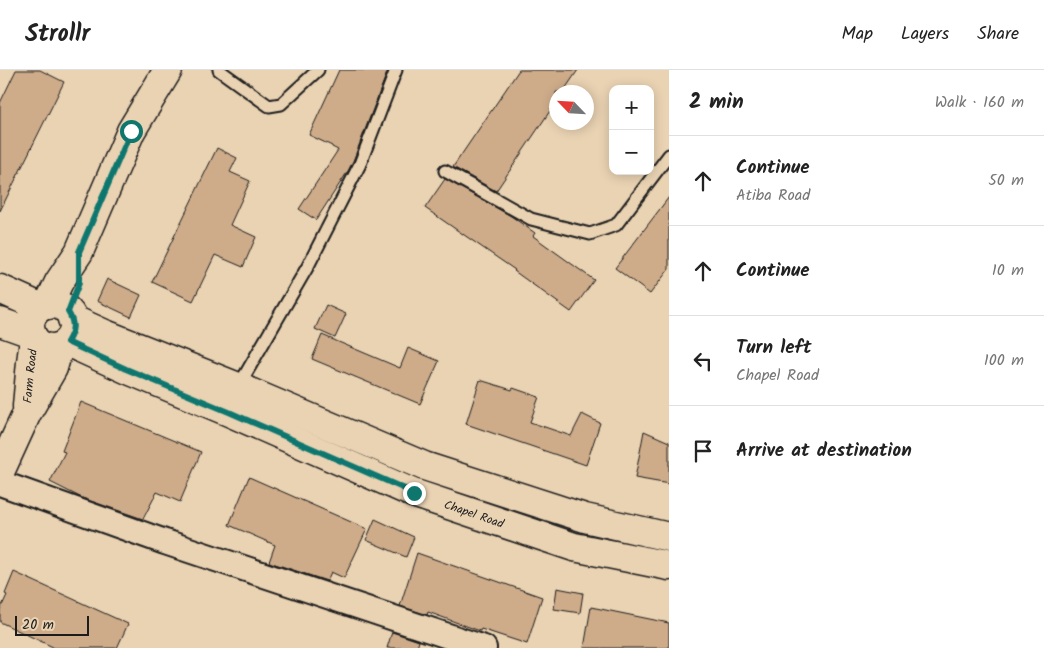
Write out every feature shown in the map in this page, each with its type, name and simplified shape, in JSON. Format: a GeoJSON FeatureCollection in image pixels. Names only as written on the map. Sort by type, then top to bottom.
{"type":"FeatureCollection","features":[{"type":"Feature","properties":{"kind":"street","name":"Farm Road"},"geometry":{"type":"LineString","coordinates":[[0,472],[27,413],[31,362],[53,326],[59,282],[79,252],[131,131],[168,70]]}},
{"type":"Feature","properties":{"kind":"street"},"geometry":{"type":"LineString","coordinates":[[0,289],[53,326]]}},
{"type":"Feature","properties":{"kind":"street"},"geometry":{"type":"LineString","coordinates":[[0,322],[53,326],[105,334],[238,387],[424,466],[585,518],[669,537]]}},
{"type":"Feature","properties":{"kind":"street","name":"Chapel Road"},"geometry":{"type":"LineString","coordinates":[[53,326],[126,369],[414,493],[574,547],[669,566]]}},
{"type":"Feature","properties":{"kind":"street"},"geometry":{"type":"LineString","coordinates":[[0,483],[453,643],[484,648]]}},
{"type":"Feature","properties":{"kind":"lane"},"geometry":{"type":"LineString","coordinates":[[219,70],[269,106],[280,104],[318,70]]}},
{"type":"Feature","properties":{"kind":"lane"},"geometry":{"type":"LineString","coordinates":[[238,387],[308,266],[360,164],[396,70]]}},
{"type":"Feature","properties":{"kind":"lane"},"geometry":{"type":"LineString","coordinates":[[445,171],[531,219],[590,234],[616,225],[669,155]]}},
{"type":"Feature","properties":{"kind":"building"},"geometry":{"type":"Polygon","coordinates":[[[16,70],[40,70],[64,82],[0,211],[0,103],[16,70]]]}},
{"type":"Feature","properties":{"kind":"building"},"geometry":{"type":"Polygon","coordinates":[[[339,70],[388,70],[353,161],[316,220],[299,209],[338,150],[309,135],[339,70]]]}},
{"type":"Feature","properties":{"kind":"building"},"geometry":{"type":"Polygon","coordinates":[[[519,70],[578,70],[568,85],[549,85],[549,112],[496,191],[453,167],[519,70]]]}},
{"type":"Feature","properties":{"kind":"building"},"geometry":{"type":"Polygon","coordinates":[[[217,148],[237,158],[230,172],[250,181],[230,225],[256,237],[243,267],[215,255],[193,301],[152,282],[217,148]]]}},
{"type":"Feature","properties":{"kind":"building"},"geometry":{"type":"Polygon","coordinates":[[[445,179],[511,216],[535,233],[533,236],[594,280],[571,312],[515,270],[425,208],[445,179]]]}},
{"type":"Feature","properties":{"kind":"building"},"geometry":{"type":"Polygon","coordinates":[[[669,197],[669,269],[650,294],[615,268],[669,197]]]}},
{"type":"Feature","properties":{"kind":"building"},"geometry":{"type":"Polygon","coordinates":[[[107,279],[141,295],[131,317],[97,301],[107,279]]]}},
{"type":"Feature","properties":{"kind":"building"},"geometry":{"type":"Polygon","coordinates":[[[326,305],[346,314],[335,338],[315,329],[326,305]]]}},
{"type":"Feature","properties":{"kind":"building"},"geometry":{"type":"Polygon","coordinates":[[[322,335],[400,368],[408,348],[439,361],[420,404],[312,359],[322,335]]]}},
{"type":"Feature","properties":{"kind":"building"},"geometry":{"type":"Polygon","coordinates":[[[480,380],[539,397],[530,422],[571,436],[582,414],[600,423],[586,465],[466,424],[480,380]]]}},
{"type":"Feature","properties":{"kind":"building"},"geometry":{"type":"Polygon","coordinates":[[[81,402],[201,452],[180,502],[157,492],[143,519],[82,498],[50,482],[65,452],[62,451],[81,402]]]}},
{"type":"Feature","properties":{"kind":"building"},"geometry":{"type":"Polygon","coordinates":[[[644,431],[669,442],[669,484],[635,478],[644,431]]]}},
{"type":"Feature","properties":{"kind":"building"},"geometry":{"type":"Polygon","coordinates":[[[249,477],[367,529],[344,578],[331,572],[327,581],[269,562],[275,545],[229,525],[249,477]]]}},
{"type":"Feature","properties":{"kind":"building"},"geometry":{"type":"Polygon","coordinates":[[[375,519],[414,537],[406,557],[366,540],[375,519]]]}},
{"type":"Feature","properties":{"kind":"building"},"geometry":{"type":"Polygon","coordinates":[[[417,553],[542,597],[527,644],[481,629],[480,631],[428,612],[427,615],[400,606],[417,553]]]}},
{"type":"Feature","properties":{"kind":"building"},"geometry":{"type":"Polygon","coordinates":[[[14,572],[128,624],[117,648],[55,648],[0,622],[0,610],[14,572]]]}},
{"type":"Feature","properties":{"kind":"building"},"geometry":{"type":"Polygon","coordinates":[[[557,588],[583,593],[580,613],[554,609],[557,588]]]}},
{"type":"Feature","properties":{"kind":"building"},"geometry":{"type":"Polygon","coordinates":[[[591,607],[669,623],[669,648],[584,648],[591,607]]]}},
{"type":"Feature","properties":{"kind":"building"},"geometry":{"type":"Polygon","coordinates":[[[392,632],[419,641],[417,648],[387,648],[392,632]]]}},
{"type":"Feature","properties":{"kind":"route"},"geometry":{"type":"LineString","coordinates":[[131,131],[79,252],[79,283],[68,312],[74,327],[72,335],[67,342],[414,493]]}}]}
